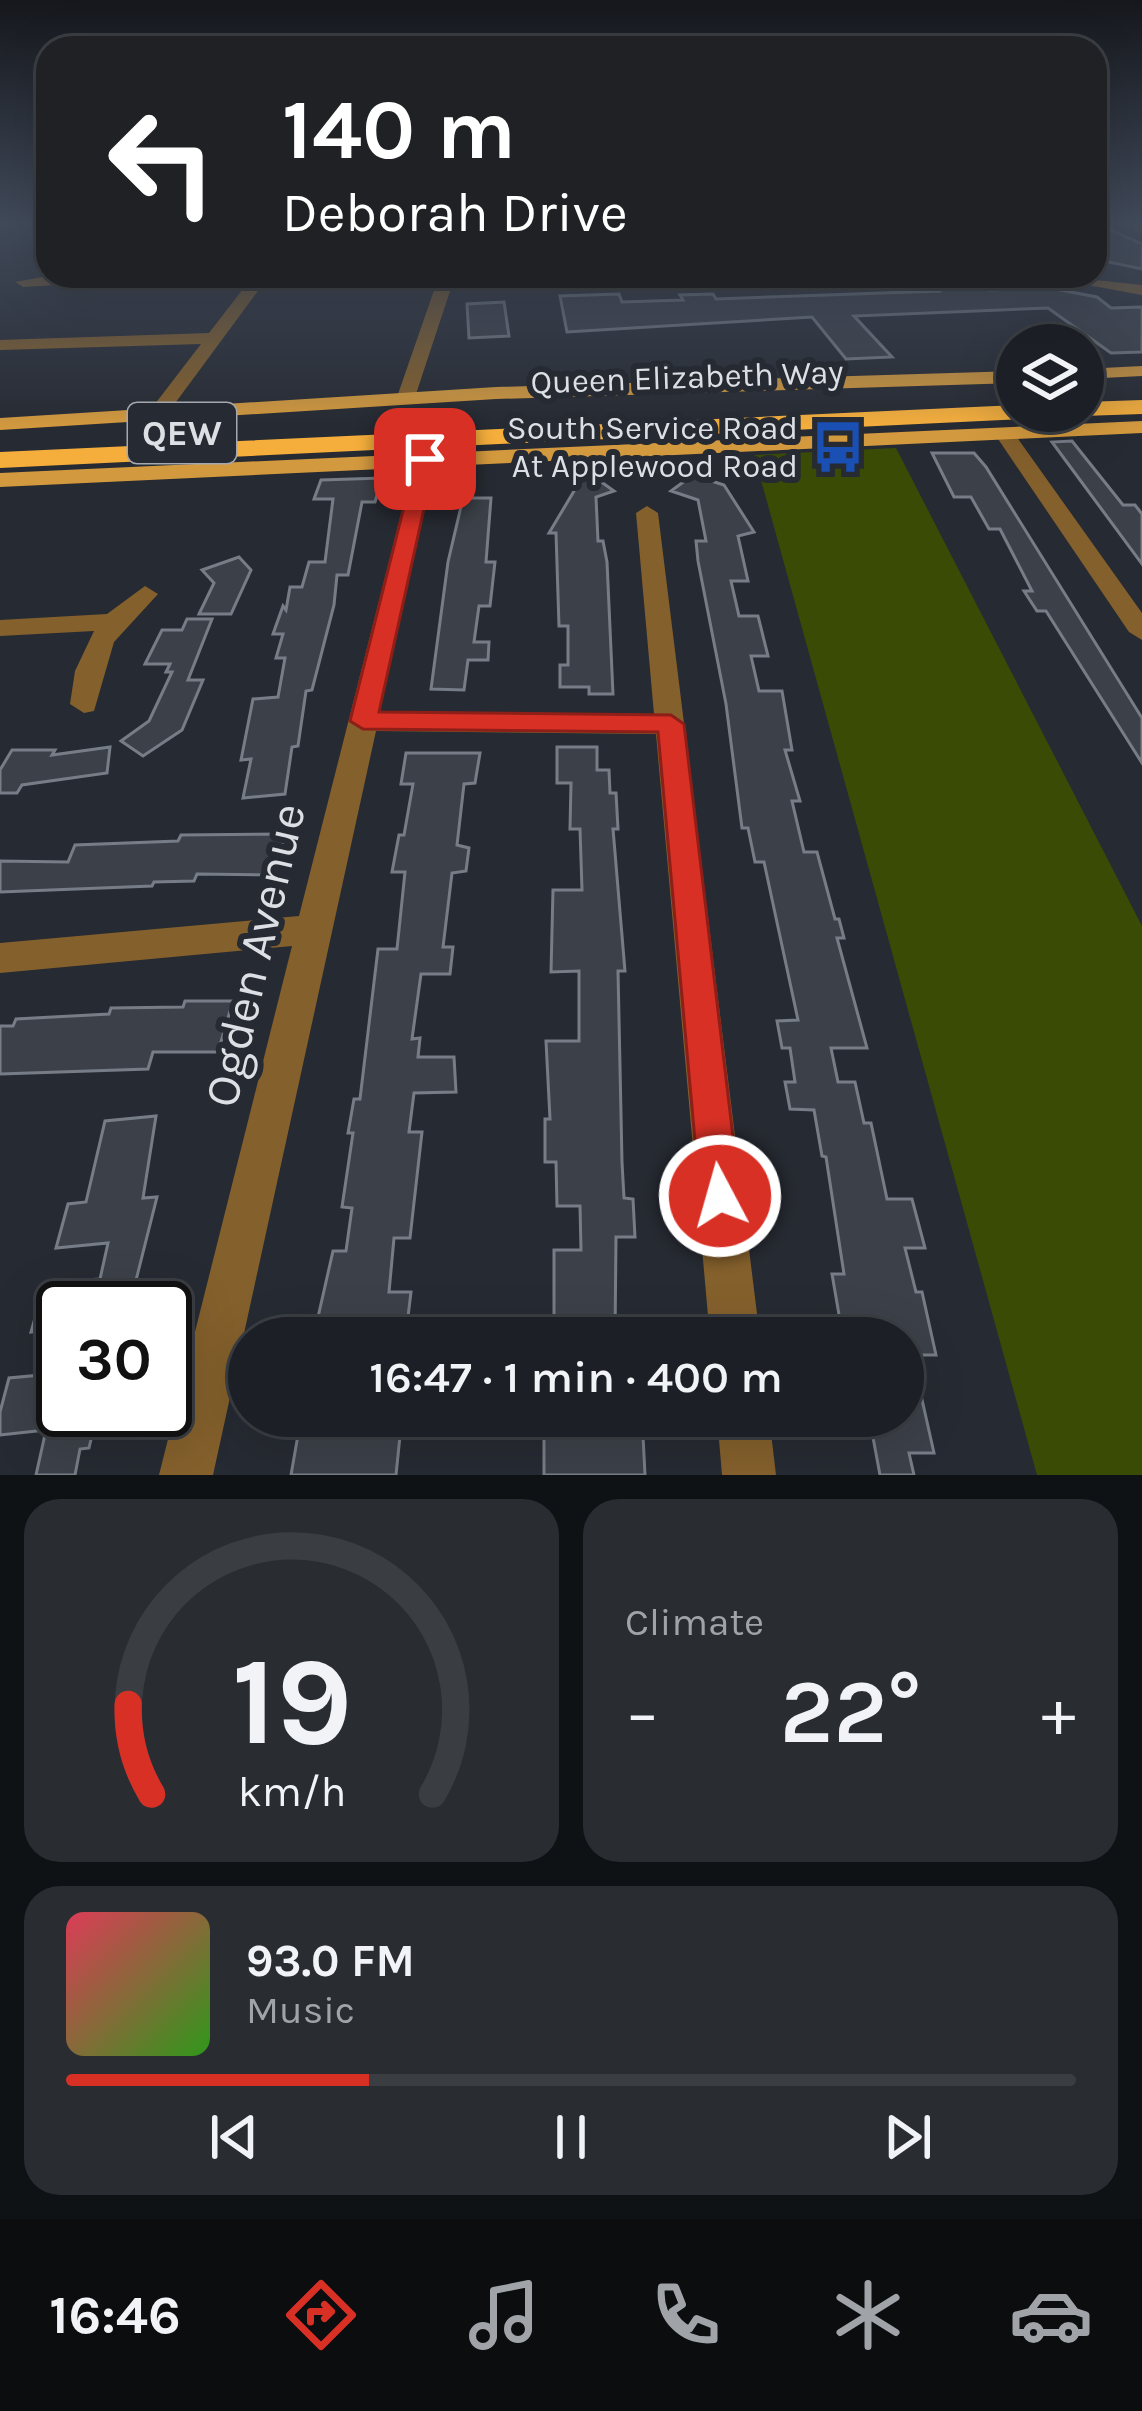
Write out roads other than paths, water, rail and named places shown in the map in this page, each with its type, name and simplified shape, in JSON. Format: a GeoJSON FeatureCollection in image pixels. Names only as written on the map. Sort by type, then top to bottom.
{"type":"FeatureCollection","features":[{"type":"Feature","properties":{"kind":"highway"},"geometry":{"type":"LineString","coordinates":[[1104,392],[1142,391]]}},
{"type":"Feature","properties":{"kind":"highway","name":"Queen Elizabeth Way"},"geometry":{"type":"LineString","coordinates":[[0,441],[996,397]]}},
{"type":"Feature","properties":{"kind":"highway"},"geometry":{"type":"LineString","coordinates":[[1104,408],[1142,406]]}},
{"type":"Feature","properties":{"kind":"highway","name":"Queen Elizabeth Way"},"geometry":{"type":"LineString","coordinates":[[0,460],[996,413]]}},
{"type":"Feature","properties":{"kind":"main road"},"geometry":{"type":"LineString","coordinates":[[1104,373],[1142,371]]}},
{"type":"Feature","properties":{"kind":"main road"},"geometry":{"type":"LineString","coordinates":[[0,424],[406,397],[996,378]]}},
{"type":"Feature","properties":{"kind":"main road"},"geometry":{"type":"LineString","coordinates":[[0,481],[1142,427]]}},
{"type":"Feature","properties":{"kind":"street"},"geometry":{"type":"LineString","coordinates":[[155,417],[249,292]]}},
{"type":"Feature","properties":{"kind":"street"},"geometry":{"type":"LineString","coordinates":[[406,397],[442,292]]}},
{"type":"Feature","properties":{"kind":"street"},"geometry":{"type":"LineString","coordinates":[[0,344],[213,338]]}},
{"type":"Feature","properties":{"kind":"street"},"geometry":{"type":"LineString","coordinates":[[1004,433],[1142,632]]}},
{"type":"Feature","properties":{"kind":"street","name":"Ogden Avenue"},"geometry":{"type":"LineString","coordinates":[[186,1475],[425,459]]}},
{"type":"Feature","properties":{"kind":"street"},"geometry":{"type":"LineString","coordinates":[[647,513],[733,1317]]}},
{"type":"Feature","properties":{"kind":"street"},"geometry":{"type":"LineString","coordinates":[[83,704],[84,676],[110,622],[145,595]]}},
{"type":"Feature","properties":{"kind":"street"},"geometry":{"type":"LineString","coordinates":[[0,628],[110,622]]}},
{"type":"Feature","properties":{"kind":"street"},"geometry":{"type":"LineString","coordinates":[[363,721],[671,724]]}},
{"type":"Feature","properties":{"kind":"street"},"geometry":{"type":"LineString","coordinates":[[0,958],[312,930]]}},
{"type":"Feature","properties":{"kind":"street"},"geometry":{"type":"LineString","coordinates":[[745,1437],[749,1475]]}},
{"type":"Feature","properties":{"kind":"place","name":"South Service Road At Applewood Road"},"geometry":{"type":"Point","coordinates":[838,447]}}]}
